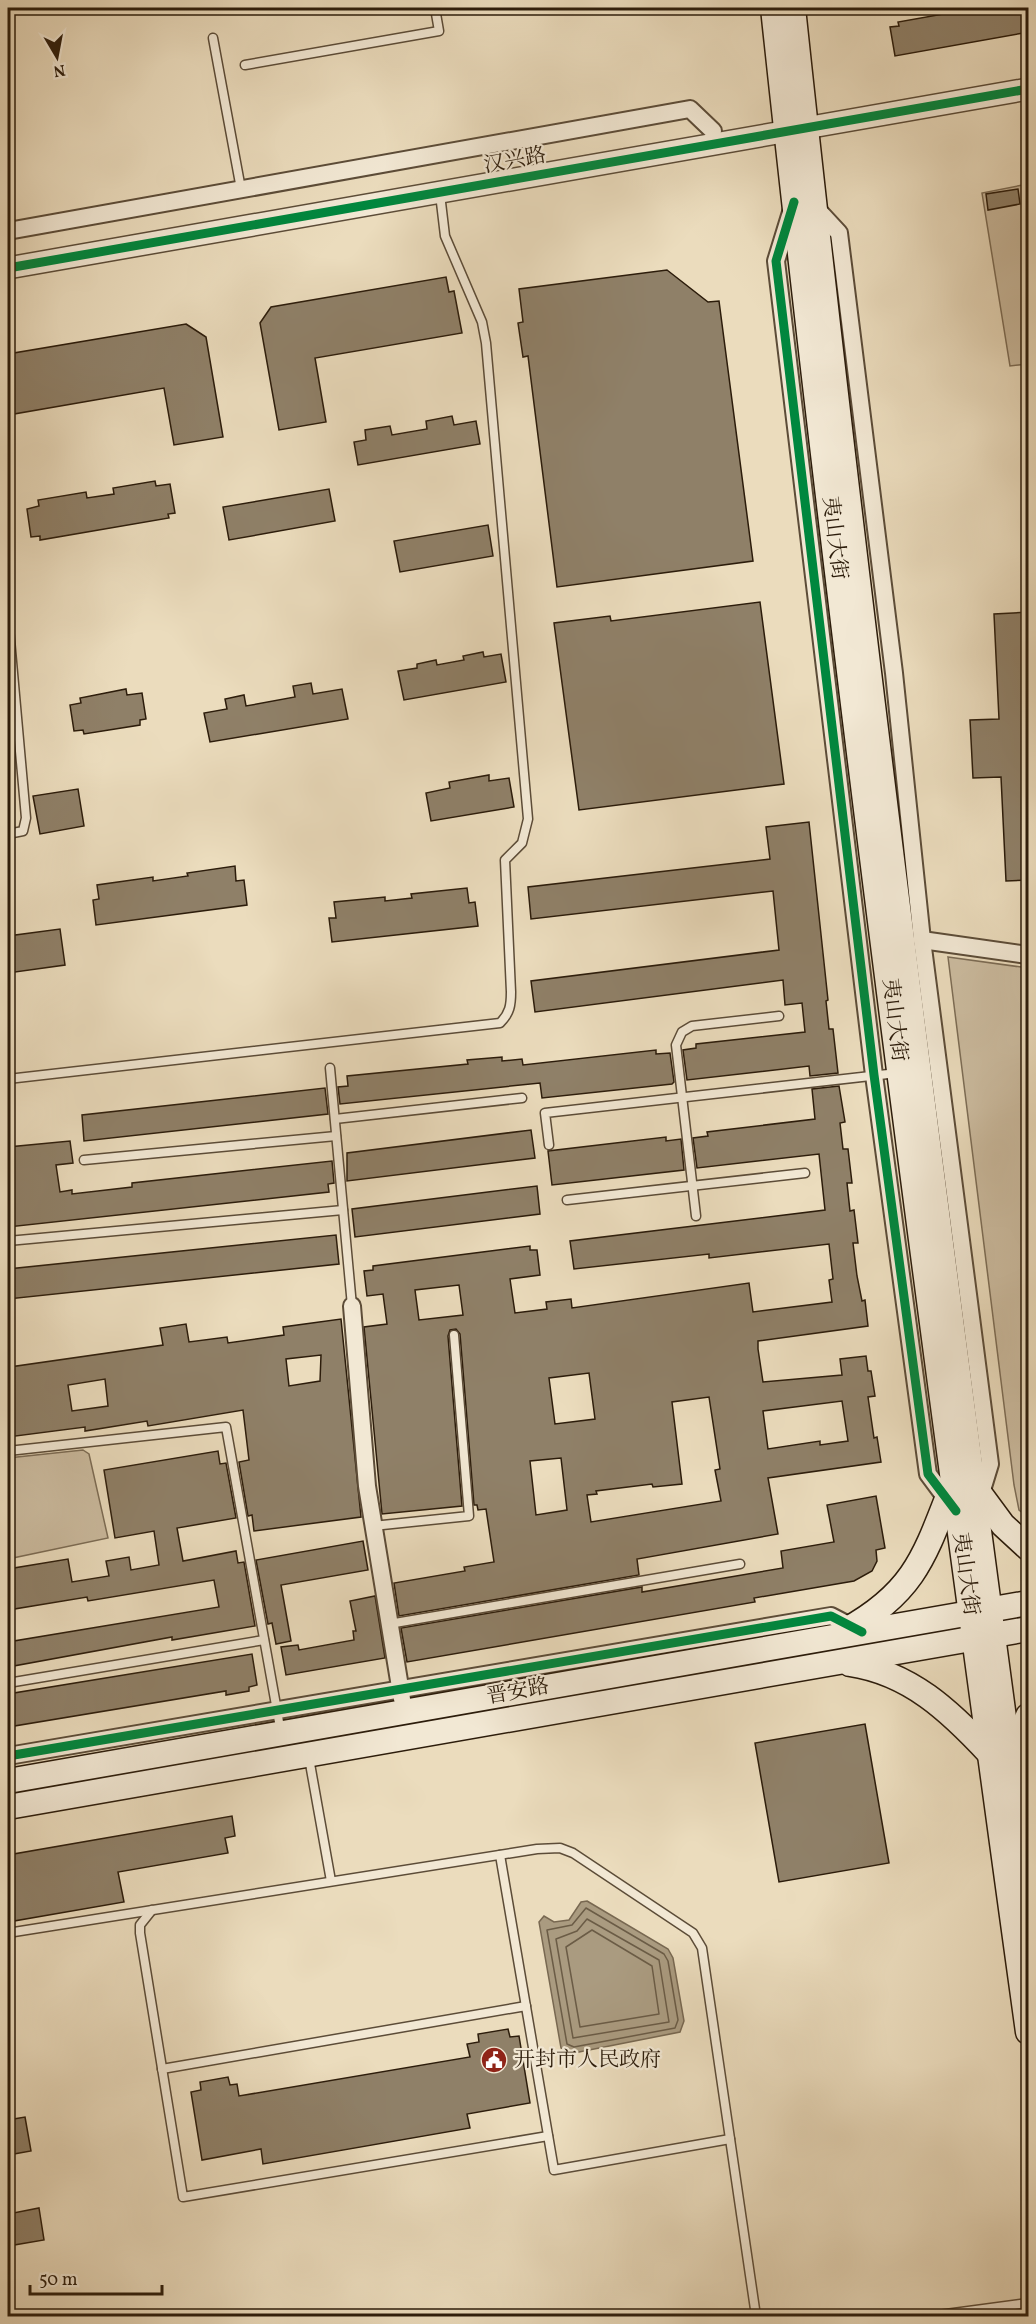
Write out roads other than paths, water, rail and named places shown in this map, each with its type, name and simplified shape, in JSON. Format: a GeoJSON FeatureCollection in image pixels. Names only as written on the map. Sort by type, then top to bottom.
{"type":"FeatureCollection","features":[{"type":"Feature","properties":{"kind":"main road","name":"夷山大街"},"geometry":{"type":"LineString","coordinates":[[773,8],[795,123],[901,1072],[1000,1756],[1029,2032]]}},
{"type":"Feature","properties":{"kind":"main road","name":"夷山大街"},"geometry":{"type":"LineString","coordinates":[[793,8],[795,123]]}},
{"type":"Feature","properties":{"kind":"main road","name":"夷山大街"},"geometry":{"type":"LineString","coordinates":[[804,204],[964,1497]]}},
{"type":"Feature","properties":{"kind":"main road"},"geometry":{"type":"LineString","coordinates":[[848,1632],[884,1606],[907,1584],[925,1553],[964,1497],[1003,1525],[1029,1548]]}},
{"type":"Feature","properties":{"kind":"main road","name":"晋安路"},"geometry":{"type":"LineString","coordinates":[[8,1781],[279,1722],[1029,1603]]}},
{"type":"Feature","properties":{"kind":"main road","name":"晋安路"},"geometry":{"type":"LineString","coordinates":[[8,1807],[1029,1629]]}},
{"type":"Feature","properties":{"kind":"main road"},"geometry":{"type":"LineString","coordinates":[[839,1662],[882,1672],[929,1695],[1000,1756],[1029,1716]]}},
{"type":"Feature","properties":{"kind":"main road","name":"夷山大街"},"geometry":{"type":"LineString","coordinates":[[1000,1756],[1029,1896]]}},
{"type":"Feature","properties":{"kind":"street","name":"汉兴路"},"geometry":{"type":"LineString","coordinates":[[8,268],[440,192],[1029,76]]}},
{"type":"Feature","properties":{"kind":"street","name":"汉兴路"},"geometry":{"type":"LineString","coordinates":[[8,254],[713,131],[795,123],[1029,89]]}},
{"type":"Feature","properties":{"kind":"street"},"geometry":{"type":"LineString","coordinates":[[8,231],[690,109],[713,131]]}},
{"type":"Feature","properties":{"kind":"street"},"geometry":{"type":"LineString","coordinates":[[804,204],[838,233],[894,673],[922,940],[990,1464],[964,1497],[928,1474],[874,1075],[776,261],[804,204]]}},
{"type":"Feature","properties":{"kind":"street"},"geometry":{"type":"LineString","coordinates":[[922,940],[1029,955]]}},
{"type":"Feature","properties":{"kind":"street"},"geometry":{"type":"LineString","coordinates":[[352,1306],[372,1527],[402,1701]]}},
{"type":"Feature","properties":{"kind":"street"},"geometry":{"type":"LineString","coordinates":[[8,1756],[279,1722]]}},
{"type":"Feature","properties":{"kind":"lane"},"geometry":{"type":"LineString","coordinates":[[245,65],[439,31],[435,8]]}},
{"type":"Feature","properties":{"kind":"lane"},"geometry":{"type":"LineString","coordinates":[[213,38],[241,189]]}},
{"type":"Feature","properties":{"kind":"lane"},"geometry":{"type":"LineString","coordinates":[[8,1079],[500,1023],[507,1016],[511,1006],[511,992],[505,860],[522,843],[528,819],[486,343],[482,322],[445,236],[440,192]]}},
{"type":"Feature","properties":{"kind":"lane"},"geometry":{"type":"LineString","coordinates":[[8,617],[26,818],[23,831],[8,834]]}},
{"type":"Feature","properties":{"kind":"lane"},"geometry":{"type":"LineString","coordinates":[[696,1216],[676,1045],[682,1032],[692,1026],[779,1016]]}},
{"type":"Feature","properties":{"kind":"lane"},"geometry":{"type":"LineString","coordinates":[[330,1068],[352,1306]]}},
{"type":"Feature","properties":{"kind":"lane"},"geometry":{"type":"LineString","coordinates":[[549,1145],[545,1113],[901,1072]]}},
{"type":"Feature","properties":{"kind":"lane"},"geometry":{"type":"LineString","coordinates":[[334,1119],[522,1098]]}},
{"type":"Feature","properties":{"kind":"lane"},"geometry":{"type":"LineString","coordinates":[[84,1160],[336,1136]]}},
{"type":"Feature","properties":{"kind":"lane"},"geometry":{"type":"LineString","coordinates":[[567,1200],[805,1173]]}},
{"type":"Feature","properties":{"kind":"lane"},"geometry":{"type":"LineString","coordinates":[[8,1241],[343,1210]]}},
{"type":"Feature","properties":{"kind":"lane"},"geometry":{"type":"LineString","coordinates":[[372,1527],[469,1516],[454,1335]]}},
{"type":"Feature","properties":{"kind":"lane"},"geometry":{"type":"LineString","coordinates":[[8,1450],[226,1427],[279,1722]]}},
{"type":"Feature","properties":{"kind":"lane"},"geometry":{"type":"LineString","coordinates":[[389,1624],[740,1564]]}},
{"type":"Feature","properties":{"kind":"lane"},"geometry":{"type":"LineString","coordinates":[[8,1683],[264,1640]]}},
{"type":"Feature","properties":{"kind":"lane"},"geometry":{"type":"LineString","coordinates":[[309,1754],[331,1881]]}},
{"type":"Feature","properties":{"kind":"lane"},"geometry":{"type":"LineString","coordinates":[[14,1932],[537,1849],[560,1848],[573,1853],[693,1933],[702,1948],[756,2316]]}},
{"type":"Feature","properties":{"kind":"lane"},"geometry":{"type":"LineString","coordinates":[[500,1855],[554,2170],[730,2139]]}},
{"type":"Feature","properties":{"kind":"lane"},"geometry":{"type":"LineString","coordinates":[[152,1910],[140,1924],[140,1933],[183,2197],[548,2136]]}},
{"type":"Feature","properties":{"kind":"lane"},"geometry":{"type":"LineString","coordinates":[[162,2069],[526,2006]]}},
{"type":"Feature","properties":{"kind":"lane"},"geometry":{"type":"LineString","coordinates":[[931,2316],[1029,2303]]}},
{"type":"Feature","properties":{"kind":"water"},"geometry":{"type":"Polygon","coordinates":[[[587,1901],[668,1949],[673,1958],[684,2021],[680,2032],[574,2053],[561,2048],[539,1922],[544,1916],[554,1922],[569,1920],[581,1902],[587,1901]]]}},
{"type":"Feature","properties":{"kind":"place","name":"开封市人民政府"},"geometry":{"type":"Point","coordinates":[494,2060]}}]}
